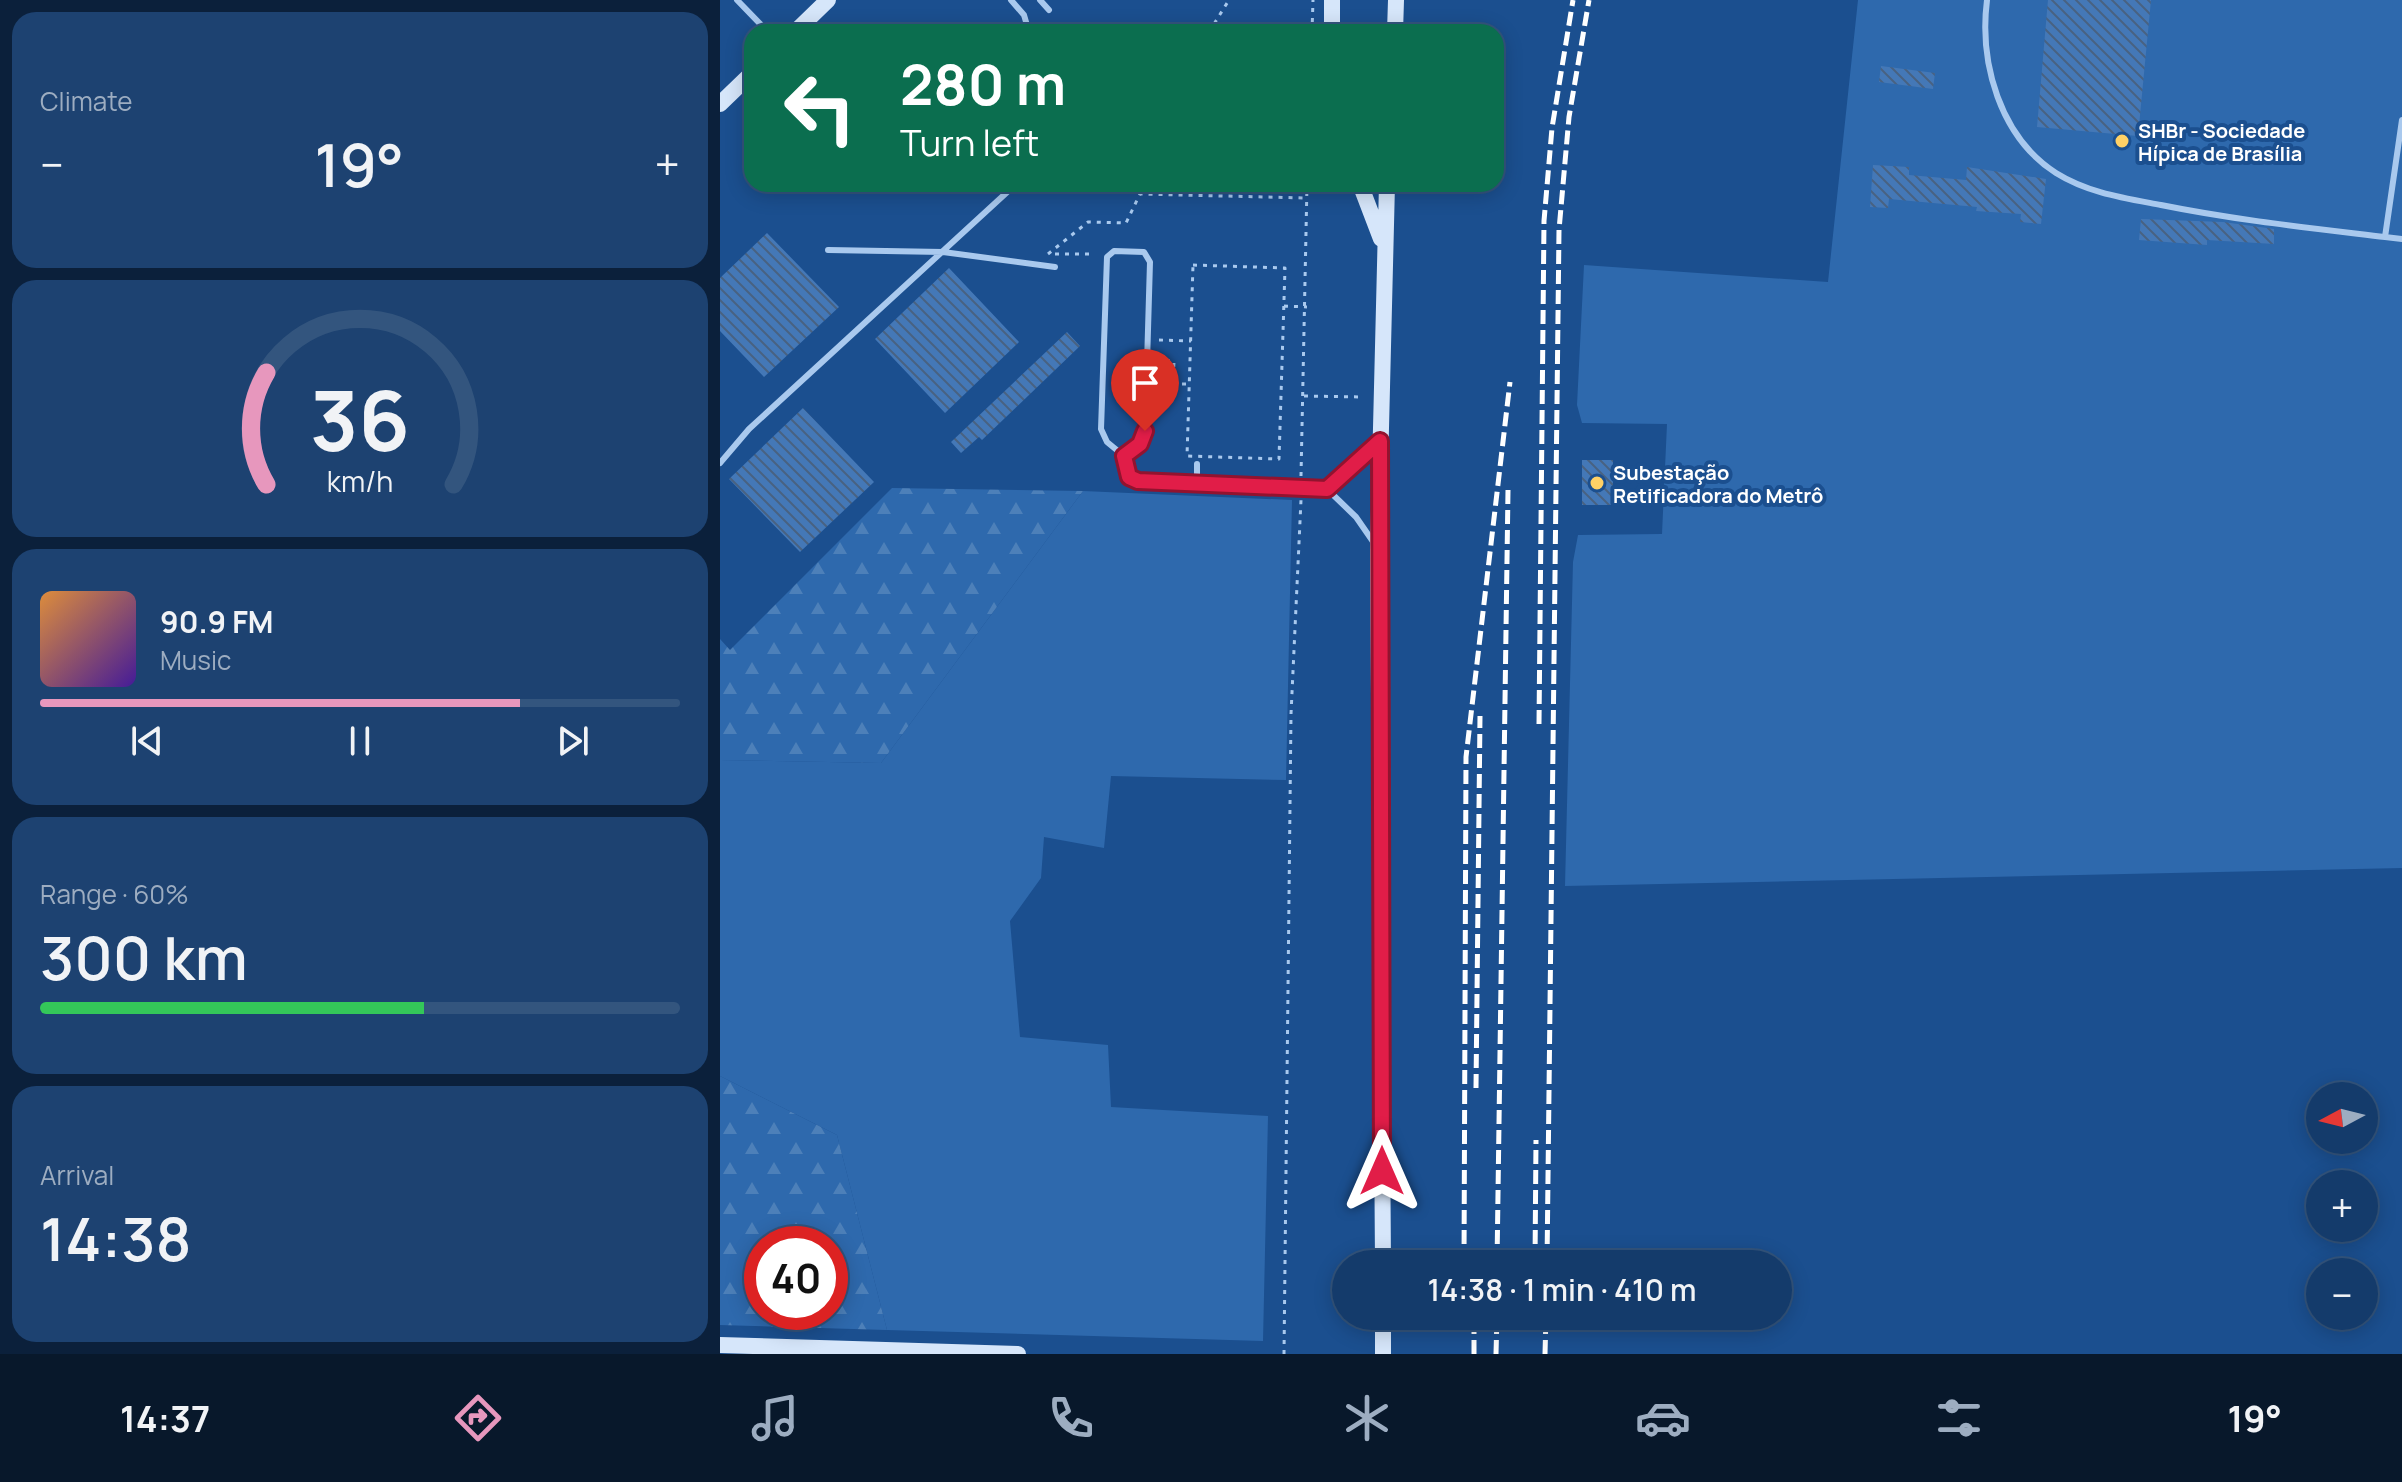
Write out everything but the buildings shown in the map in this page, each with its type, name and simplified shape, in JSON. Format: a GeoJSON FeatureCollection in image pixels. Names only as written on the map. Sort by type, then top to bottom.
{"type":"FeatureCollection","features":[{"type":"Feature","properties":{"kind":"street"},"geometry":{"type":"LineString","coordinates":[[803,24],[828,0]]}},
{"type":"Feature","properties":{"kind":"street"},"geometry":{"type":"LineString","coordinates":[[1332,0],[1332,24]]}},
{"type":"Feature","properties":{"kind":"street"},"geometry":{"type":"LineString","coordinates":[[1395,24],[1396,0]]}},
{"type":"Feature","properties":{"kind":"street"},"geometry":{"type":"LineString","coordinates":[[720,104],[744,81]]}},
{"type":"Feature","properties":{"kind":"street"},"geometry":{"type":"LineString","coordinates":[[1363,192],[1383,244]]}},
{"type":"Feature","properties":{"kind":"street"},"geometry":{"type":"LineString","coordinates":[[1383,1250],[1378,550],[1386,192]]}},
{"type":"Feature","properties":{"kind":"street"},"geometry":{"type":"LineString","coordinates":[[1383,1330],[1383,1354]]}},
{"type":"Feature","properties":{"kind":"street"},"geometry":{"type":"LineString","coordinates":[[720,1345],[1018,1354]]}},
{"type":"Feature","properties":{"kind":"lane"},"geometry":{"type":"LineString","coordinates":[[737,0],[760,24]]}},
{"type":"Feature","properties":{"kind":"lane"},"geometry":{"type":"LineString","coordinates":[[1011,0],[1024,15],[1027,24]]}},
{"type":"Feature","properties":{"kind":"lane"},"geometry":{"type":"LineString","coordinates":[[1040,0],[1049,10]]}},
{"type":"Feature","properties":{"kind":"lane"},"geometry":{"type":"LineString","coordinates":[[1987,0],[1985,55],[1999,99],[2024,145],[2056,172],[2096,193],[2170,207],[2402,239]]}},
{"type":"Feature","properties":{"kind":"lane"},"geometry":{"type":"LineString","coordinates":[[2385,237],[2402,120]]}},
{"type":"Feature","properties":{"kind":"lane"},"geometry":{"type":"LineString","coordinates":[[720,463],[749,429],[1007,192]]}},
{"type":"Feature","properties":{"kind":"lane"},"geometry":{"type":"LineString","coordinates":[[828,250],[943,252],[1055,267]]}},
{"type":"Feature","properties":{"kind":"lane"},"geometry":{"type":"LineString","coordinates":[[1124,456],[1140,444],[1145,431],[1149,255],[1144,252],[1114,251],[1107,257],[1101,429],[1107,442],[1124,456],[1125,469],[1138,481],[1327,489],[1356,517],[1378,550]]}},
{"type":"Feature","properties":{"kind":"lane"},"geometry":{"type":"LineString","coordinates":[[1327,489],[1380,441]]}},
{"type":"Feature","properties":{"kind":"lane"},"geometry":{"type":"LineString","coordinates":[[1197,464],[1197,484]]}},
{"type":"Feature","properties":{"kind":"path"},"geometry":{"type":"LineString","coordinates":[[1214,24],[1229,0]]}},
{"type":"Feature","properties":{"kind":"path"},"geometry":{"type":"LineString","coordinates":[[1312,24],[1313,0]]}},
{"type":"Feature","properties":{"kind":"path"},"geometry":{"type":"LineString","coordinates":[[1284,1354],[1291,714],[1307,307],[1307,192]]}},
{"type":"Feature","properties":{"kind":"path"},"geometry":{"type":"LineString","coordinates":[[1107,257],[1048,254],[1088,222],[1126,223],[1140,194],[1307,198]]}},
{"type":"Feature","properties":{"kind":"path"},"geometry":{"type":"LineString","coordinates":[[1193,265],[1285,268],[1284,306],[1279,459],[1187,456],[1193,265]]}},
{"type":"Feature","properties":{"kind":"path"},"geometry":{"type":"LineString","coordinates":[[1284,306],[1307,307]]}},
{"type":"Feature","properties":{"kind":"path"},"geometry":{"type":"LineString","coordinates":[[1164,340],[1191,341]]}},
{"type":"Feature","properties":{"kind":"path"},"geometry":{"type":"LineString","coordinates":[[1148,382],[1169,383],[1169,361],[1174,361],[1173,384],[1189,384]]}},
{"type":"Feature","properties":{"kind":"path"},"geometry":{"type":"LineString","coordinates":[[1304,396],[1380,397]]}},
{"type":"Feature","properties":{"kind":"green space"},"geometry":{"type":"Polygon","coordinates":[[[1858,0],[2402,0],[2402,868],[1565,886],[1573,562],[1578,535],[1662,534],[1667,424],[1582,423],[1577,405],[1584,265],[1828,282],[1858,0]]]}},
{"type":"Feature","properties":{"kind":"green space"},"geometry":{"type":"Polygon","coordinates":[[[892,488],[1083,491],[881,763],[720,760],[720,639],[730,650],[892,488]]]}},
{"type":"Feature","properties":{"kind":"green space"},"geometry":{"type":"Polygon","coordinates":[[[1083,491],[1292,500],[1286,780],[1111,776],[1104,848],[1044,837],[1041,878],[1010,921],[1020,1037],[1108,1045],[1111,1107],[1268,1116],[1263,1341],[887,1330],[837,1135],[720,1076],[720,760],[881,763],[1083,491]]]}},
{"type":"Feature","properties":{"kind":"green space"},"geometry":{"type":"Polygon","coordinates":[[[720,1076],[837,1135],[887,1330],[848,1329],[848,1226],[744,1226],[744,1326],[720,1325],[720,1076]]]}},
{"type":"Feature","properties":{"kind":"railway"},"geometry":{"type":"LineString","coordinates":[[1539,724],[1544,221],[1552,128],[1573,0]]}},
{"type":"Feature","properties":{"kind":"railway"},"geometry":{"type":"LineString","coordinates":[[1547,1250],[1559,230],[1569,117],[1589,0]]}},
{"type":"Feature","properties":{"kind":"railway"},"geometry":{"type":"LineString","coordinates":[[1464,1250],[1466,757],[1510,382]]}},
{"type":"Feature","properties":{"kind":"railway"},"geometry":{"type":"LineString","coordinates":[[1497,1250],[1508,490]]}},
{"type":"Feature","properties":{"kind":"railway"},"geometry":{"type":"LineString","coordinates":[[1476,1088],[1480,716]]}},
{"type":"Feature","properties":{"kind":"railway"},"geometry":{"type":"LineString","coordinates":[[1535,1250],[1536,1140]]}},
{"type":"Feature","properties":{"kind":"railway"},"geometry":{"type":"LineString","coordinates":[[1474,1330],[1474,1354]]}},
{"type":"Feature","properties":{"kind":"railway"},"geometry":{"type":"LineString","coordinates":[[1496,1354],[1497,1330]]}},
{"type":"Feature","properties":{"kind":"railway"},"geometry":{"type":"LineString","coordinates":[[1545,1354],[1546,1330]]}},
{"type":"Feature","properties":{"kind":"place","name":"SHBr - Sociedade Hípica de Brasília"},"geometry":{"type":"Point","coordinates":[2122,141]}},
{"type":"Feature","properties":{"kind":"place","name":"Subestação Retificadora do Metrô"},"geometry":{"type":"Point","coordinates":[1597,483]}},
{"type":"Feature","properties":{"kind":"route"},"geometry":{"type":"LineString","coordinates":[[1145,431],[1140,444],[1124,456],[1129,477],[1138,481],[1197,484],[1327,489],[1380,441],[1382,1171]]}}]}
